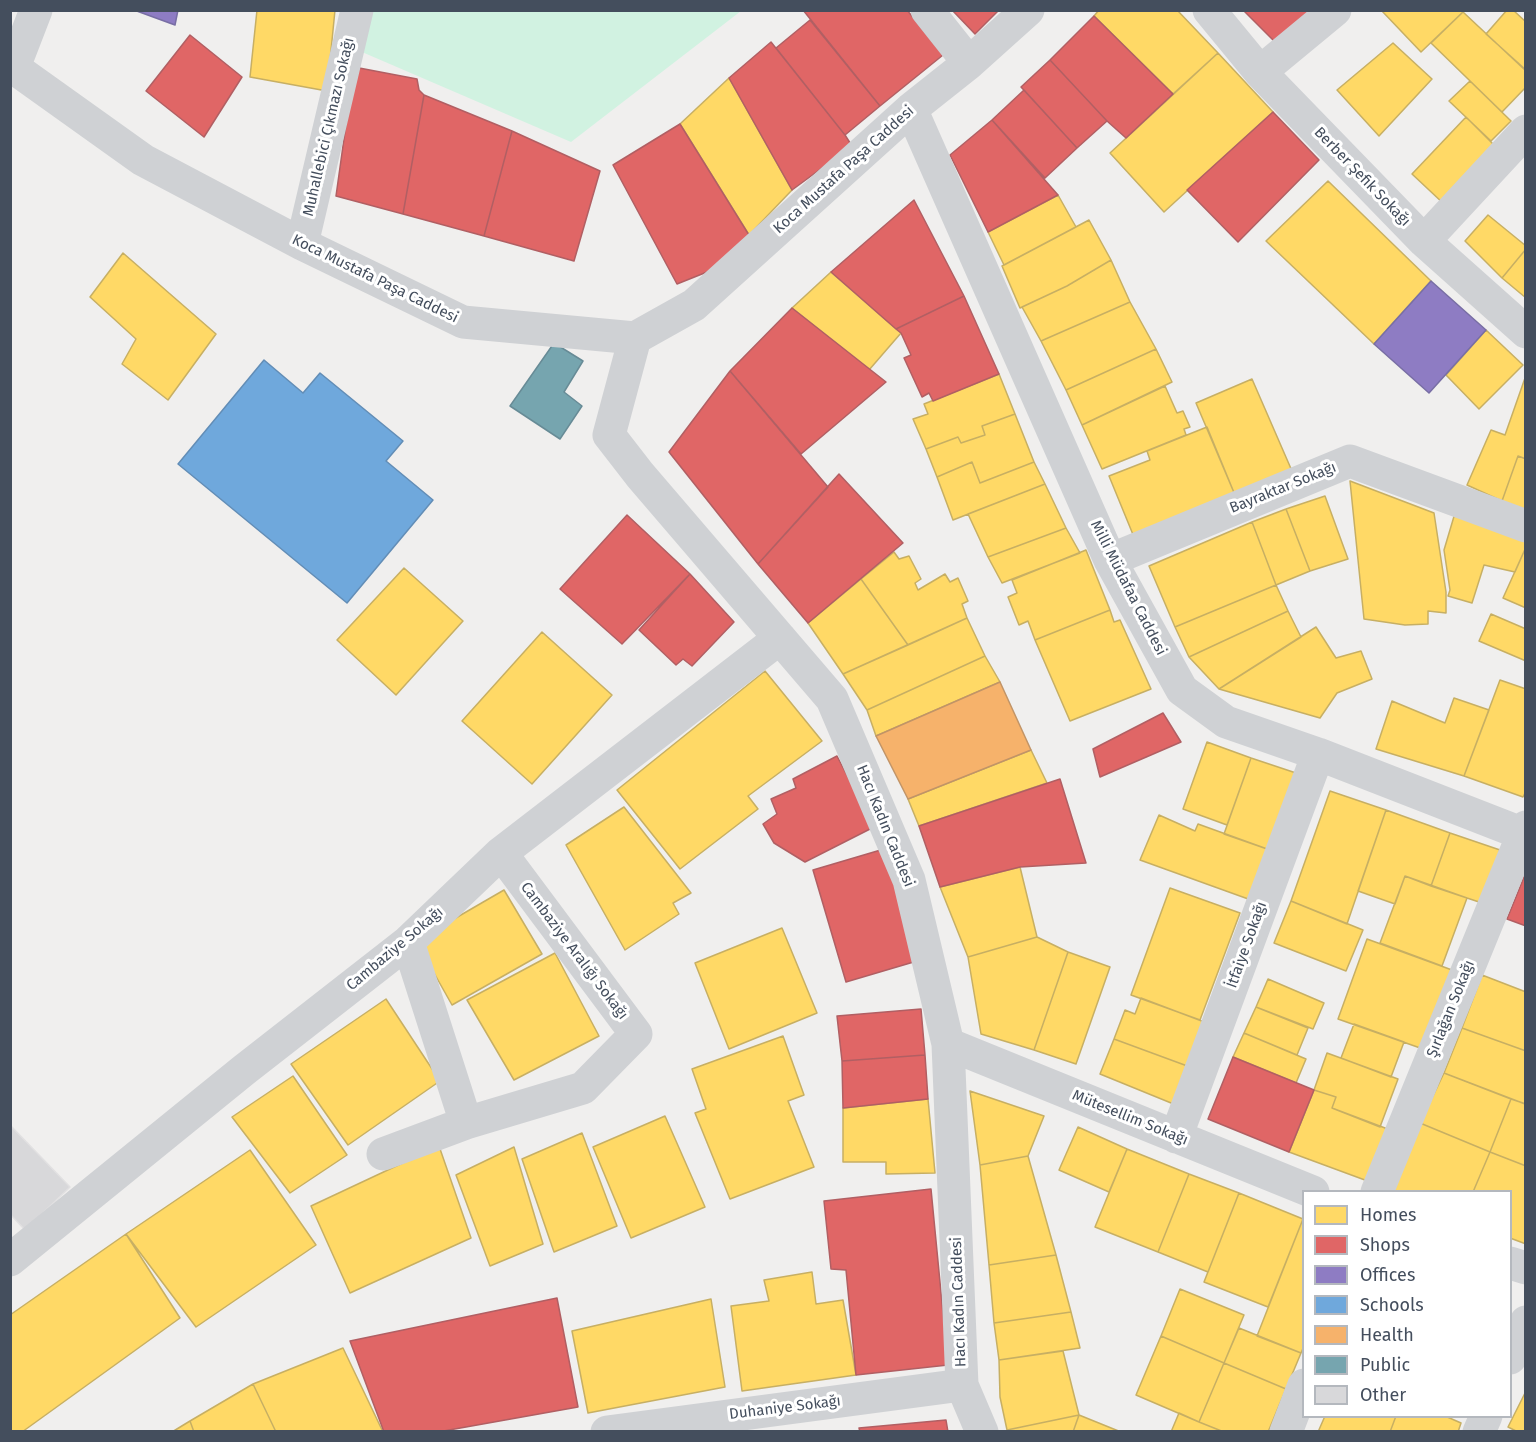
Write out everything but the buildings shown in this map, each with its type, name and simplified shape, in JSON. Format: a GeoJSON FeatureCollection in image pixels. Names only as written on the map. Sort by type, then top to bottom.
{"type":"FeatureCollection","features":[{"type":"Feature","properties":{"kind":"street"},"geometry":{"type":"LineString","coordinates":[[12,66],[36,10]]}},
{"type":"Feature","properties":{"kind":"street","name":"Muhallebici Çıkmazı Sokağı"},"geometry":{"type":"LineString","coordinates":[[302,244],[357,10]]}},
{"type":"Feature","properties":{"kind":"street"},"geometry":{"type":"LineString","coordinates":[[927,10],[969,63]]}},
{"type":"Feature","properties":{"kind":"street","name":"Koca Mustafa Paşa Caddesi"},"geometry":{"type":"LineString","coordinates":[[12,66],[143,160],[302,244],[463,322],[634,338],[694,305],[910,109],[969,63],[1028,10]]}},
{"type":"Feature","properties":{"kind":"street","name":"Berber Şefik Sokağı"},"geometry":{"type":"LineString","coordinates":[[1209,10],[1260,72],[1424,241],[1526,332]]}},
{"type":"Feature","properties":{"kind":"street"},"geometry":{"type":"LineString","coordinates":[[1260,72],[1335,10]]}},
{"type":"Feature","properties":{"kind":"street","name":"Milli Müdafaa Caddesi"},"geometry":{"type":"LineString","coordinates":[[910,109],[1110,560],[1182,690],[1226,722],[1525,832]]}},
{"type":"Feature","properties":{"kind":"street"},"geometry":{"type":"LineString","coordinates":[[1424,241],[1526,131]]}},
{"type":"Feature","properties":{"kind":"street","name":"Hacı Kadın Caddesi"},"geometry":{"type":"LineString","coordinates":[[634,338],[609,435],[640,475],[832,699],[909,880],[948,1044],[962,1385],[982,1431]]}},
{"type":"Feature","properties":{"kind":"street","name":"Bayraktar Sokağı"},"geometry":{"type":"LineString","coordinates":[[1110,560],[1350,461],[1526,526]]}},
{"type":"Feature","properties":{"kind":"street","name":"Cambaziye Sokağı"},"geometry":{"type":"LineString","coordinates":[[10,1260],[244,1070],[408,942],[501,853],[780,638]]}},
{"type":"Feature","properties":{"kind":"street","name":"İtfaiye Sokağı"},"geometry":{"type":"LineString","coordinates":[[1176,1137],[1318,754]]}},
{"type":"Feature","properties":{"kind":"street","name":"Şırlağan Sokağı"},"geometry":{"type":"LineString","coordinates":[[1377,1190],[1525,832]]}},
{"type":"Feature","properties":{"kind":"street","name":"Cambaziye Aralığı Sokağı"},"geometry":{"type":"LineString","coordinates":[[383,1154],[466,1123],[583,1089],[636,1034],[501,853]]}},
{"type":"Feature","properties":{"kind":"street"},"geometry":{"type":"LineString","coordinates":[[408,942],[466,1123]]}},
{"type":"Feature","properties":{"kind":"street","name":"Mütesellim Sokağı"},"geometry":{"type":"LineString","coordinates":[[948,1044],[1309,1190]]}},
{"type":"Feature","properties":{"kind":"street"},"geometry":{"type":"LineString","coordinates":[[1512,1354],[1526,1322]]}},
{"type":"Feature","properties":{"kind":"street","name":"Duhaniye Sokağı"},"geometry":{"type":"LineString","coordinates":[[607,1431],[962,1385]]}},
{"type":"Feature","properties":{"kind":"street"},"geometry":{"type":"LineString","coordinates":[[1286,1431],[1302,1390]]}},
{"type":"Feature","properties":{"kind":"green space"},"geometry":{"type":"Polygon","coordinates":[[[358,11],[741,11],[571,142],[355,49],[358,11]]]}}]}
